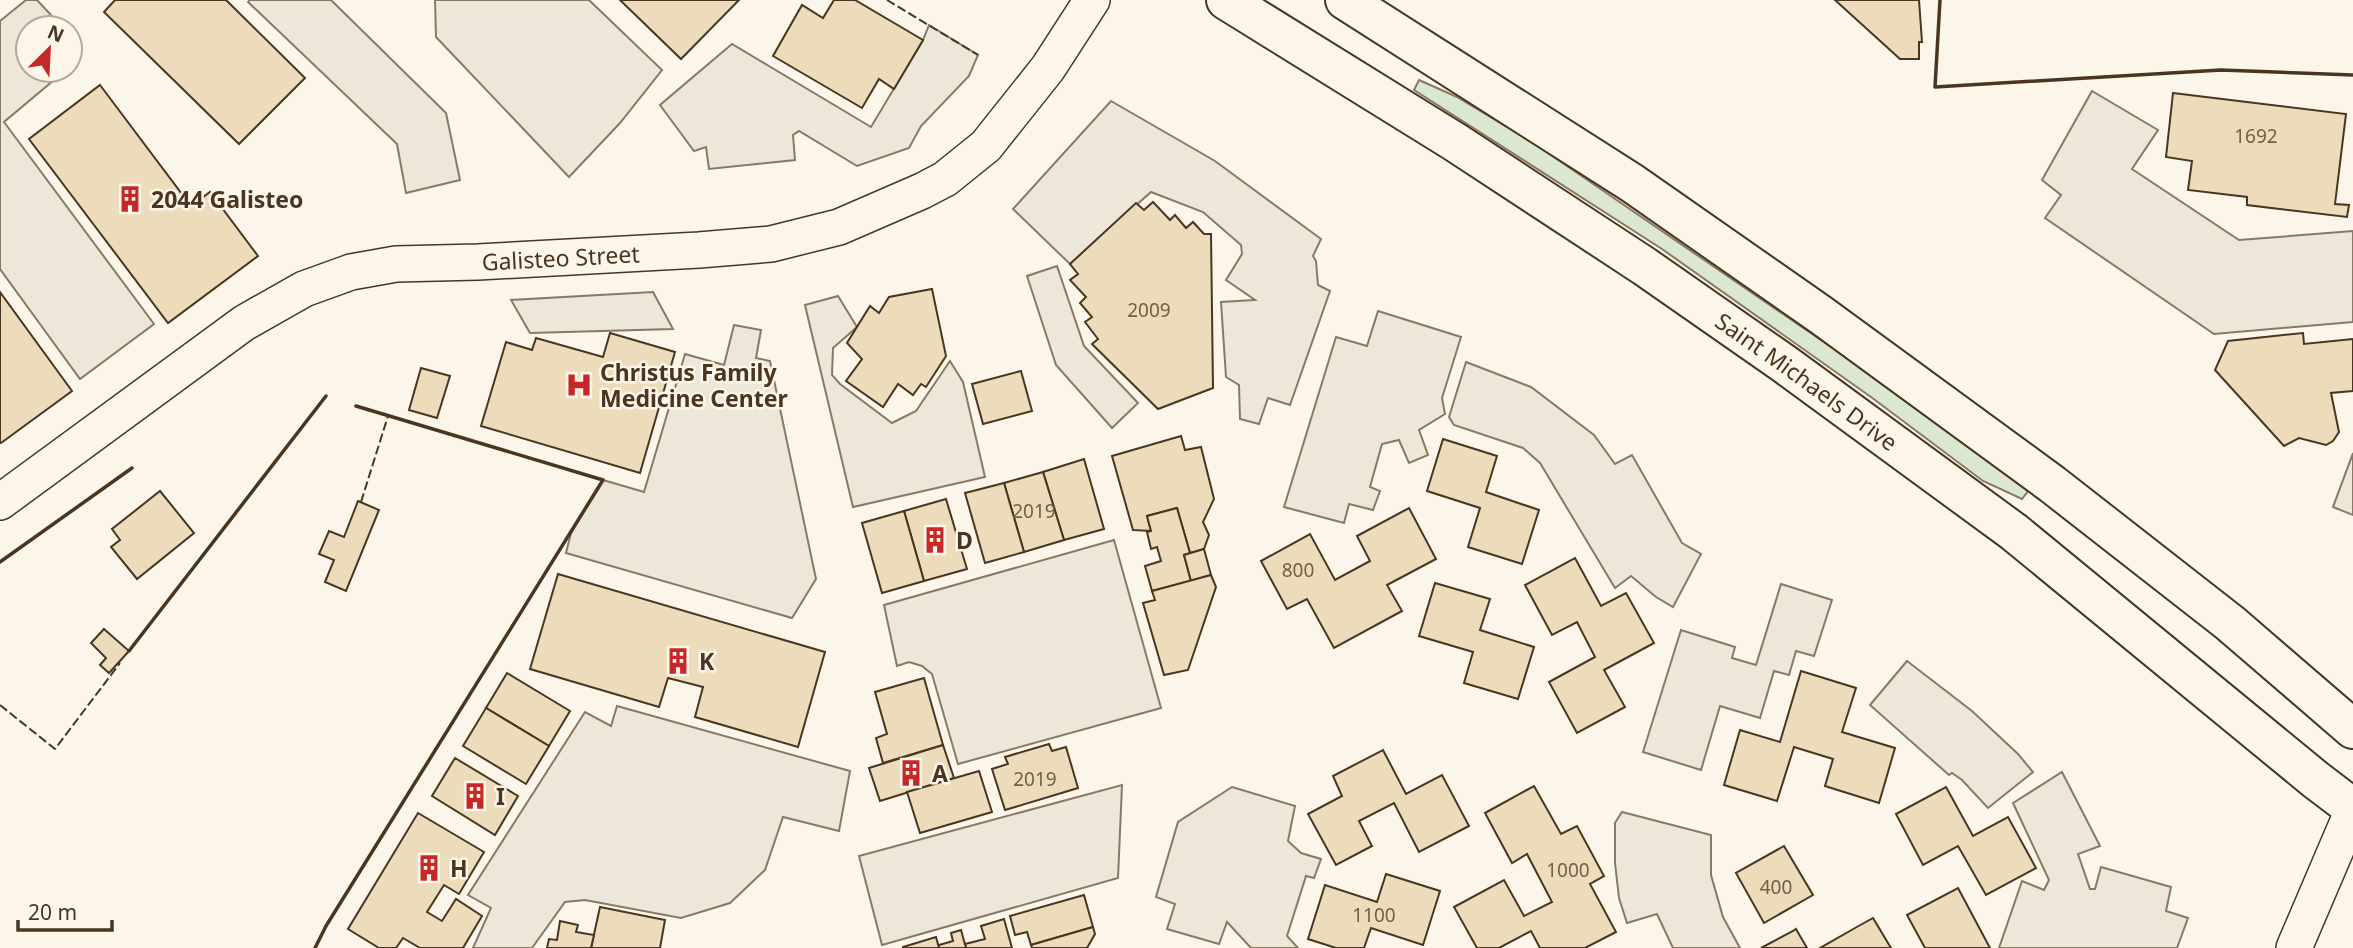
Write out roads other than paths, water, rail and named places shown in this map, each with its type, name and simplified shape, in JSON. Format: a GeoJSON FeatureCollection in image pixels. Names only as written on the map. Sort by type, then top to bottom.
{"type":"FeatureCollection","features":[{"type":"Feature","properties":{"kind":"main road","name":"Saint Michaels Drive"},"geometry":{"type":"LineString","coordinates":[[1226,0],[1307,48],[1644,266],[1786,365],[2014,532],[2353,809]]}},
{"type":"Feature","properties":{"kind":"main road"},"geometry":{"type":"LineString","coordinates":[[1345,0],[1632,183],[1821,314],[2115,533],[2230,623],[2353,729]]}},
{"type":"Feature","properties":{"kind":"street","name":"Galisteo Street"},"geometry":{"type":"LineString","coordinates":[[0,502],[244,323],[304,289],[351,272],[396,264],[699,250],[771,244],[839,227],[922,191],[945,179],[986,146],[1048,68],[1092,0]]}},
{"type":"Feature","properties":{"kind":"street"},"geometry":{"type":"LineString","coordinates":[[2294,948],[2353,809]]}},
{"type":"Feature","properties":{"kind":"place","name":"2044 Galisteo"},"geometry":{"type":"Point","coordinates":[130,199]}},
{"type":"Feature","properties":{"kind":"place","name":"Christus Family Medicine Center"},"geometry":{"type":"Point","coordinates":[579,385]}},
{"type":"Feature","properties":{"kind":"place","name":"D"},"geometry":{"type":"Point","coordinates":[935,540]}},
{"type":"Feature","properties":{"kind":"place","name":"K"},"geometry":{"type":"Point","coordinates":[678,661]}},
{"type":"Feature","properties":{"kind":"place","name":"A"},"geometry":{"type":"Point","coordinates":[911,773]}},
{"type":"Feature","properties":{"kind":"place","name":"I"},"geometry":{"type":"Point","coordinates":[475,796]}},
{"type":"Feature","properties":{"kind":"place","name":"H"},"geometry":{"type":"Point","coordinates":[429,868]}}]}
